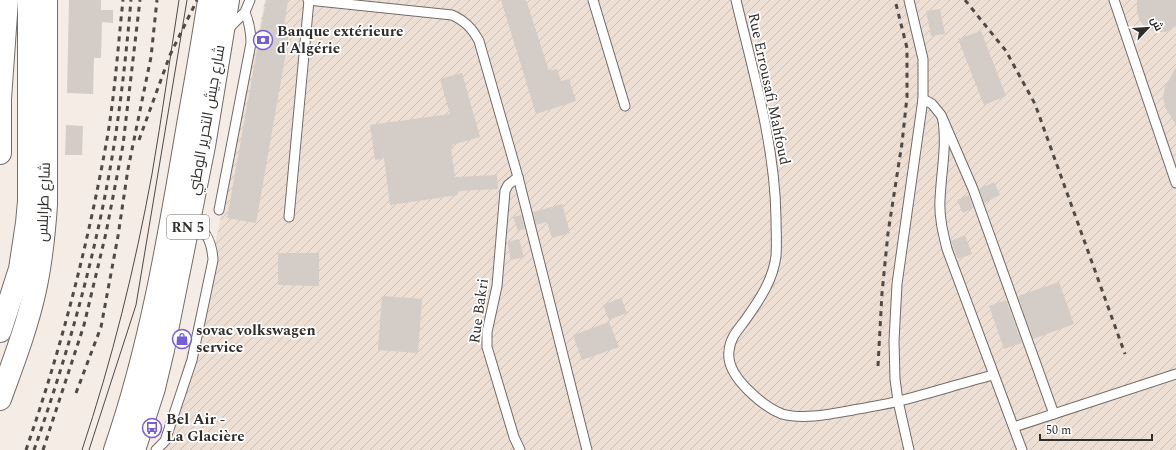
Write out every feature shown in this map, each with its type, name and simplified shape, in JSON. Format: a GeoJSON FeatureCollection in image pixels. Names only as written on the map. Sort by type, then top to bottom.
{"type":"FeatureCollection","features":[{"type":"Feature","properties":{"kind":"main road"},"geometry":{"type":"LineString","coordinates":[[0,153],[0,99],[7,0]]}},
{"type":"Feature","properties":{"kind":"main road"},"geometry":{"type":"LineString","coordinates":[[0,331],[20,269],[29,201],[29,0]]}},
{"type":"Feature","properties":{"kind":"main road","name":"شارع طرابلس"},"geometry":{"type":"LineString","coordinates":[[0,399],[35,291],[44,234],[46,205],[46,0]]}},
{"type":"Feature","properties":{"kind":"main road","name":"شارع جيش التحرير الوطني"},"geometry":{"type":"LineString","coordinates":[[116,450],[144,350],[162,270],[209,0]]}},
{"type":"Feature","properties":{"kind":"main road","name":"شارع جيش التحرير الوطني"},"geometry":{"type":"LineString","coordinates":[[134,450],[161,358],[204,146],[223,34],[236,6]]}},
{"type":"Feature","properties":{"kind":"lane"},"geometry":{"type":"LineString","coordinates":[[219,210],[251,43],[251,32],[236,6],[250,0]]}},
{"type":"Feature","properties":{"kind":"lane"},"geometry":{"type":"LineString","coordinates":[[289,217],[308,0],[447,15],[460,19],[468,25],[479,41],[518,177],[587,450]]}},
{"type":"Feature","properties":{"kind":"lane"},"geometry":{"type":"LineString","coordinates":[[593,0],[625,106]]}},
{"type":"Feature","properties":{"kind":"lane","name":"Rue Errousafi Mahfoud"},"geometry":{"type":"LineString","coordinates":[[736,0],[766,125],[776,201],[776,256],[772,274],[764,292],[733,336],[729,351],[729,361],[735,375],[756,399],[782,414],[796,416],[834,413],[898,401],[993,375]]}},
{"type":"Feature","properties":{"kind":"lane"},"geometry":{"type":"LineString","coordinates":[[909,0],[923,59],[923,99],[896,304],[894,361],[898,401],[909,450]]}},
{"type":"Feature","properties":{"kind":"lane"},"geometry":{"type":"LineString","coordinates":[[1114,0],[1176,182]]}},
{"type":"Feature","properties":{"kind":"lane"},"geometry":{"type":"LineString","coordinates":[[923,99],[935,107],[943,120],[973,189],[1054,414]]}},
{"type":"Feature","properties":{"kind":"lane"},"geometry":{"type":"LineString","coordinates":[[943,120],[944,150],[940,216],[947,249],[1022,450]]}},
{"type":"Feature","properties":{"kind":"lane","name":"Rue Bakri"},"geometry":{"type":"LineString","coordinates":[[518,177],[508,185],[505,191],[498,286],[486,339],[488,355],[514,437],[520,450]]}},
{"type":"Feature","properties":{"kind":"lane"},"geometry":{"type":"LineString","coordinates":[[156,450],[164,441],[192,360],[213,260],[213,250],[210,240],[198,224],[189,219]]}},
{"type":"Feature","properties":{"kind":"lane"},"geometry":{"type":"LineString","coordinates":[[1014,427],[1176,374]]}},
{"type":"Feature","properties":{"kind":"shaded area"},"geometry":{"type":"Polygon","coordinates":[[[265,0],[1176,0],[1176,450],[155,450],[163,445],[218,231],[265,0]]]}},
{"type":"Feature","properties":{"kind":"building"},"geometry":{"type":"Polygon","coordinates":[[[69,0],[101,0],[101,10],[113,10],[113,23],[102,22],[101,58],[94,58],[93,94],[67,93],[69,0]]]}},
{"type":"Feature","properties":{"kind":"building"},"geometry":{"type":"Polygon","coordinates":[[[266,0],[288,0],[283,34],[289,35],[256,223],[227,218],[266,0]]]}},
{"type":"Feature","properties":{"kind":"building"},"geometry":{"type":"Polygon","coordinates":[[[501,0],[526,0],[549,71],[557,69],[561,81],[569,79],[576,101],[536,114],[501,0]]]}},
{"type":"Feature","properties":{"kind":"building"},"geometry":{"type":"Polygon","coordinates":[[[1137,0],[1176,0],[1176,26],[1166,32],[1158,32],[1144,26],[1139,19],[1137,12],[1137,0]]]}},
{"type":"Feature","properties":{"kind":"building"},"geometry":{"type":"Polygon","coordinates":[[[940,9],[945,34],[931,36],[926,11],[940,9]]]}},
{"type":"Feature","properties":{"kind":"building"},"geometry":{"type":"Polygon","coordinates":[[[981,31],[1006,96],[984,105],[958,39],[981,31]]]}},
{"type":"Feature","properties":{"kind":"building"},"geometry":{"type":"Polygon","coordinates":[[[1176,67],[1176,125],[1165,107],[1163,97],[1165,87],[1176,67]]]}},
{"type":"Feature","properties":{"kind":"building"},"geometry":{"type":"Polygon","coordinates":[[[462,73],[480,137],[452,145],[453,149],[451,149],[455,177],[497,175],[498,189],[457,191],[458,195],[390,205],[384,158],[375,160],[370,125],[450,114],[440,79],[462,73]]]}},
{"type":"Feature","properties":{"kind":"building"},"geometry":{"type":"Polygon","coordinates":[[[66,125],[83,126],[82,155],[65,155],[66,125]]]}},
{"type":"Feature","properties":{"kind":"building"},"geometry":{"type":"Polygon","coordinates":[[[994,182],[1000,195],[984,203],[979,189],[994,182]]]}},
{"type":"Feature","properties":{"kind":"building"},"geometry":{"type":"Polygon","coordinates":[[[969,195],[973,208],[963,213],[957,200],[969,195]]]}},
{"type":"Feature","properties":{"kind":"building"},"geometry":{"type":"Polygon","coordinates":[[[562,204],[570,233],[552,238],[547,222],[536,225],[533,212],[562,204]]]}},
{"type":"Feature","properties":{"kind":"building"},"geometry":{"type":"Polygon","coordinates":[[[521,215],[525,229],[518,231],[513,217],[521,215]]]}},
{"type":"Feature","properties":{"kind":"building"},"geometry":{"type":"Polygon","coordinates":[[[965,235],[972,254],[958,259],[951,241],[965,235]]]}},
{"type":"Feature","properties":{"kind":"building"},"geometry":{"type":"Polygon","coordinates":[[[519,239],[524,257],[511,260],[507,242],[519,239]]]}},
{"type":"Feature","properties":{"kind":"building"},"geometry":{"type":"Polygon","coordinates":[[[278,253],[319,253],[319,286],[278,285],[278,253]]]}},
{"type":"Feature","properties":{"kind":"building"},"geometry":{"type":"Polygon","coordinates":[[[1059,282],[1074,324],[1033,339],[1018,296],[1059,282]]]}},
{"type":"Feature","properties":{"kind":"building"},"geometry":{"type":"Polygon","coordinates":[[[382,296],[422,299],[418,353],[378,350],[382,296]]]}},
{"type":"Feature","properties":{"kind":"building"},"geometry":{"type":"Polygon","coordinates":[[[621,298],[627,313],[609,320],[603,305],[621,298]]]}},
{"type":"Feature","properties":{"kind":"building"},"geometry":{"type":"Polygon","coordinates":[[[1006,300],[1022,343],[1004,349],[989,306],[1006,300]]]}},
{"type":"Feature","properties":{"kind":"building"},"geometry":{"type":"Polygon","coordinates":[[[609,322],[619,347],[582,360],[573,335],[609,322]]]}},
{"type":"Feature","properties":{"kind":"tram line"},"geometry":{"type":"LineString","coordinates":[[82,450],[113,348],[138,244],[156,152],[179,0]]}},
{"type":"Feature","properties":{"kind":"tram line"},"geometry":{"type":"LineString","coordinates":[[89,450],[136,305],[187,0]]}},
{"type":"Feature","properties":{"kind":"railway"},"geometry":{"type":"LineString","coordinates":[[26,450],[62,335],[100,179],[110,122],[123,0]]}},
{"type":"Feature","properties":{"kind":"railway"},"geometry":{"type":"LineString","coordinates":[[34,450],[71,336],[101,218],[118,122],[131,0]]}},
{"type":"Feature","properties":{"kind":"railway"},"geometry":{"type":"LineString","coordinates":[[43,450],[84,325],[106,233],[123,145],[140,0]]}},
{"type":"Feature","properties":{"kind":"railway"},"geometry":{"type":"LineString","coordinates":[[76,393],[101,327],[118,236],[128,169],[151,57],[157,0]]}},
{"type":"Feature","properties":{"kind":"railway"},"geometry":{"type":"LineString","coordinates":[[139,140],[170,55],[197,0]]}},
{"type":"Feature","properties":{"kind":"railway"},"geometry":{"type":"LineString","coordinates":[[878,366],[882,293],[888,233],[902,143],[907,97],[907,48],[895,0]]}},
{"type":"Feature","properties":{"kind":"railway"},"geometry":{"type":"LineString","coordinates":[[965,0],[1006,51],[1035,104],[1125,354]]}},
{"type":"Feature","properties":{"kind":"place","name":"Banque extérieure d'Algérie"},"geometry":{"type":"Point","coordinates":[263,40]}},
{"type":"Feature","properties":{"kind":"place","name":"sovac volkswagen service"},"geometry":{"type":"Point","coordinates":[182,339]}},
{"type":"Feature","properties":{"kind":"place","name":"Bel Air - La Glacière"},"geometry":{"type":"Point","coordinates":[152,428]}}]}
